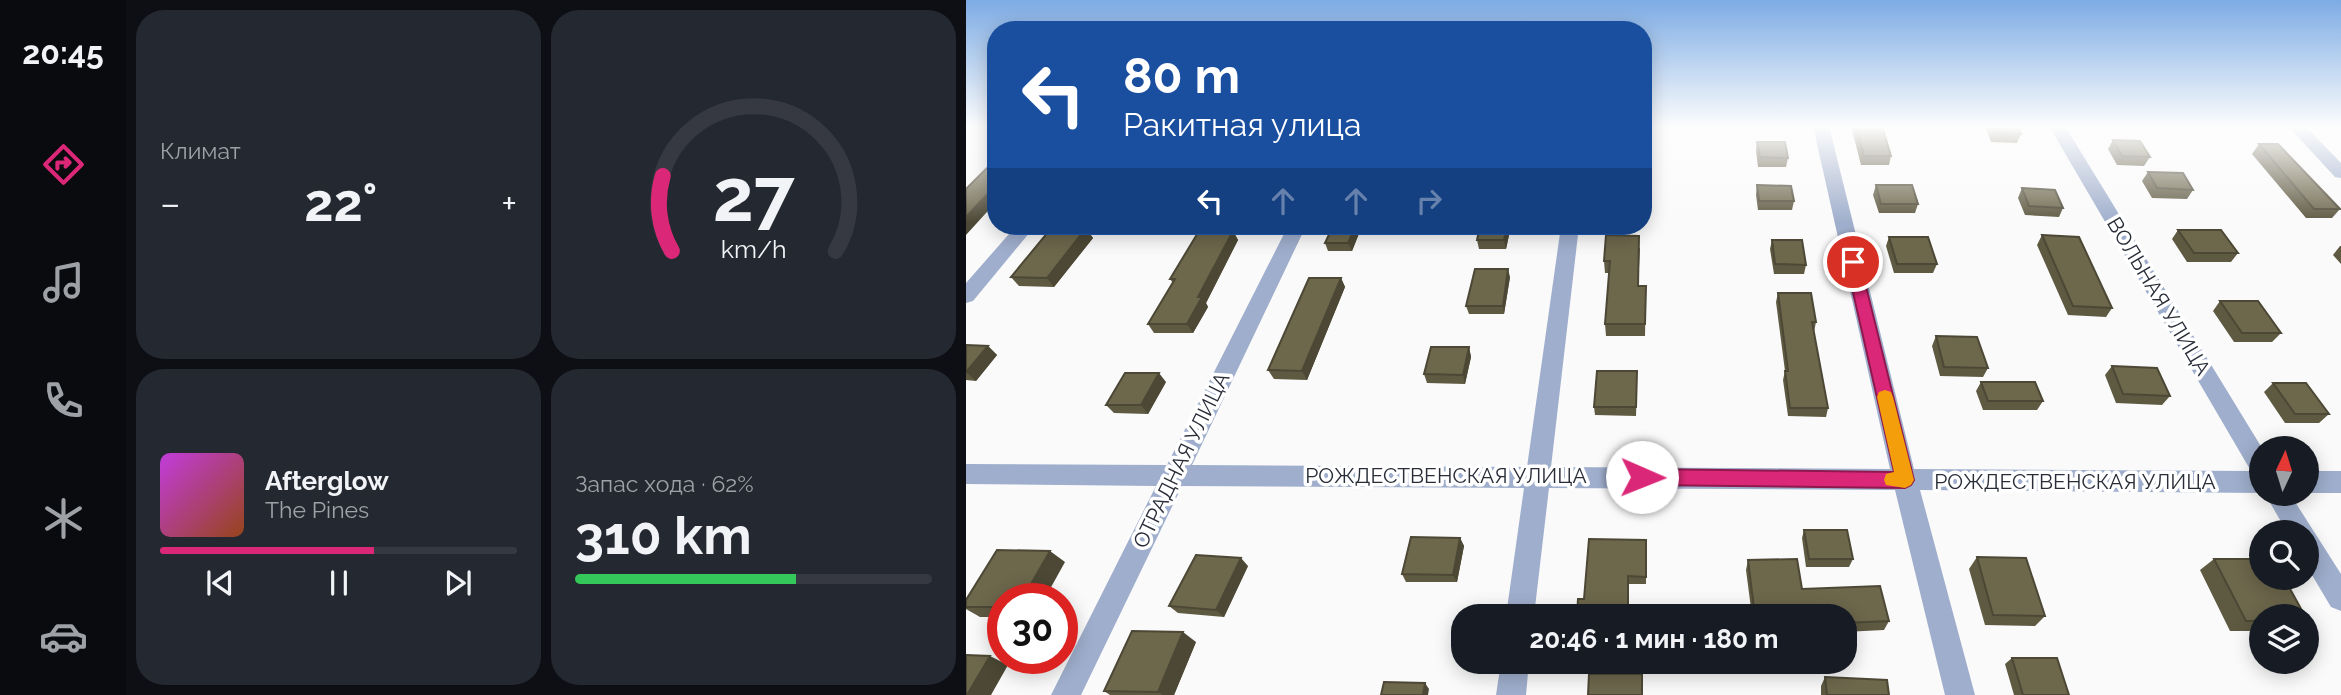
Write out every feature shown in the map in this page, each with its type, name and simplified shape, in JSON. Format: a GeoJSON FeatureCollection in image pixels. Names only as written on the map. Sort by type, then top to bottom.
{"type":"FeatureCollection","features":[{"type":"Feature","properties":{"kind":"street"},"geometry":{"type":"LineString","coordinates":[[1829,158],[1905,480],[1960,695]]}},
{"type":"Feature","properties":{"kind":"street","name":"ВОЛЬНАЯ УЛИЦА"},"geometry":{"type":"LineString","coordinates":[[2076,158],[2249,447]]}},
{"type":"Feature","properties":{"kind":"street"},"geometry":{"type":"LineString","coordinates":[[2327,158],[2341,173]]}},
{"type":"Feature","properties":{"kind":"street"},"geometry":{"type":"LineString","coordinates":[[966,296],[1019,235]]}},
{"type":"Feature","properties":{"kind":"street","name":"ОТРАДНАЯ УЛИЦА"},"geometry":{"type":"LineString","coordinates":[[1066,695],[1293,235]]}},
{"type":"Feature","properties":{"kind":"street"},"geometry":{"type":"LineString","coordinates":[[1521,604],[1569,235]]}},
{"type":"Feature","properties":{"kind":"street","name":"РОЖДЕСТВЕНСКАЯ УЛИЦА"},"geometry":{"type":"LineString","coordinates":[[966,474],[1536,475],[2249,482]]}},
{"type":"Feature","properties":{"kind":"street"},"geometry":{"type":"LineString","coordinates":[[2319,482],[2341,482]]}},
{"type":"Feature","properties":{"kind":"street"},"geometry":{"type":"LineString","coordinates":[[2319,562],[2341,598]]}},
{"type":"Feature","properties":{"kind":"street"},"geometry":{"type":"LineString","coordinates":[[1511,695],[1514,674]]}},
{"type":"Feature","properties":{"kind":"building"},"geometry":{"type":"Polygon","coordinates":[[[2271,158],[2292,158],[2340,209],[2314,209],[2271,158]]]}},
{"type":"Feature","properties":{"kind":"building"},"geometry":{"type":"Polygon","coordinates":[[[987,168],[987,195],[966,217],[966,189],[987,168]]]}},
{"type":"Feature","properties":{"kind":"building"},"geometry":{"type":"Polygon","coordinates":[[[2148,172],[2183,173],[2193,190],[2157,188],[2148,172]]]}},
{"type":"Feature","properties":{"kind":"building"},"geometry":{"type":"Polygon","coordinates":[[[1757,185],[1791,186],[1794,201],[1759,201],[1757,185]]]}},
{"type":"Feature","properties":{"kind":"building"},"geometry":{"type":"Polygon","coordinates":[[[1876,185],[1912,185],[1918,204],[1881,204],[1876,185]]]}},
{"type":"Feature","properties":{"kind":"building"},"geometry":{"type":"Polygon","coordinates":[[[2022,188],[2055,190],[2063,208],[2029,206],[2022,188]]]}},
{"type":"Feature","properties":{"kind":"building"},"geometry":{"type":"Polygon","coordinates":[[[2178,230],[2221,230],[2238,253],[2194,253],[2178,230]]]}},
{"type":"Feature","properties":{"kind":"building"},"geometry":{"type":"Polygon","coordinates":[[[1046,235],[1081,235],[1047,278],[1011,277],[1046,235]]]}},
{"type":"Feature","properties":{"kind":"building"},"geometry":{"type":"Polygon","coordinates":[[[1197,235],[1231,235],[1187,324],[1148,324],[1175,279],[1170,279],[1197,235]]]}},
{"type":"Feature","properties":{"kind":"building"},"geometry":{"type":"Polygon","coordinates":[[[1329,235],[1352,235],[1348,243],[1325,243],[1329,235]]]}},
{"type":"Feature","properties":{"kind":"building"},"geometry":{"type":"Polygon","coordinates":[[[1478,235],[1505,235],[1504,240],[1477,240],[1478,235]]]}},
{"type":"Feature","properties":{"kind":"building"},"geometry":{"type":"Polygon","coordinates":[[[1606,235],[1639,236],[1638,286],[1646,286],[1645,324],[1605,324],[1610,261],[1604,261],[1606,235]]]}},
{"type":"Feature","properties":{"kind":"building"},"geometry":{"type":"Polygon","coordinates":[[[2042,235],[2079,237],[2112,308],[2073,306],[2042,235]]]}},
{"type":"Feature","properties":{"kind":"building"},"geometry":{"type":"Polygon","coordinates":[[[1889,237],[1928,237],[1937,264],[1897,264],[1889,237]]]}},
{"type":"Feature","properties":{"kind":"building"},"geometry":{"type":"Polygon","coordinates":[[[1772,240],[1802,240],[1806,265],[1775,264],[1772,240]]]}},
{"type":"Feature","properties":{"kind":"building"},"geometry":{"type":"Polygon","coordinates":[[[1475,269],[1508,269],[1503,306],[1466,306],[1475,269]]]}},
{"type":"Feature","properties":{"kind":"building"},"geometry":{"type":"Polygon","coordinates":[[[1309,278],[1341,278],[1302,371],[1268,370],[1309,278]]]}},
{"type":"Feature","properties":{"kind":"building"},"geometry":{"type":"Polygon","coordinates":[[[1778,293],[1811,293],[1816,322],[1812,322],[1828,408],[1790,408],[1778,293]]]}},
{"type":"Feature","properties":{"kind":"building"},"geometry":{"type":"Polygon","coordinates":[[[2220,301],[2258,301],[2281,333],[2242,333],[2220,301]]]}},
{"type":"Feature","properties":{"kind":"building"},"geometry":{"type":"Polygon","coordinates":[[[1936,336],[1977,337],[1988,368],[1944,367],[1936,336]]]}},
{"type":"Feature","properties":{"kind":"building"},"geometry":{"type":"Polygon","coordinates":[[[966,345],[988,346],[966,372],[966,345]]]}},
{"type":"Feature","properties":{"kind":"building"},"geometry":{"type":"Polygon","coordinates":[[[1431,347],[1469,347],[1463,375],[1424,374],[1431,347]]]}},
{"type":"Feature","properties":{"kind":"building"},"geometry":{"type":"Polygon","coordinates":[[[2112,366],[2157,368],[2170,396],[2123,394],[2112,366]]]}},
{"type":"Feature","properties":{"kind":"building"},"geometry":{"type":"Polygon","coordinates":[[[1597,371],[1637,371],[1636,407],[1594,407],[1597,371]]]}},
{"type":"Feature","properties":{"kind":"building"},"geometry":{"type":"Polygon","coordinates":[[[1125,373],[1159,373],[1141,405],[1106,405],[1125,373]]]}},
{"type":"Feature","properties":{"kind":"building"},"geometry":{"type":"Polygon","coordinates":[[[1981,382],[2035,382],[2043,401],[1988,401],[1981,382]]]}},
{"type":"Feature","properties":{"kind":"building"},"geometry":{"type":"Polygon","coordinates":[[[2273,383],[2306,383],[2329,414],[2295,414],[2273,383]]]}},
{"type":"Feature","properties":{"kind":"building"},"geometry":{"type":"Polygon","coordinates":[[[1804,530],[1847,530],[1853,559],[1809,559],[1804,530]]]}},
{"type":"Feature","properties":{"kind":"building"},"geometry":{"type":"Polygon","coordinates":[[[1411,537],[1460,538],[1453,575],[1402,574],[1411,537]]]}},
{"type":"Feature","properties":{"kind":"building"},"geometry":{"type":"Polygon","coordinates":[[[1589,539],[1646,540],[1646,577],[1628,576],[1628,604],[1578,604],[1578,599],[1584,599],[1589,539]]]}},
{"type":"Feature","properties":{"kind":"building"},"geometry":{"type":"Polygon","coordinates":[[[997,550],[1050,551],[1032,583],[987,583],[987,607],[966,607],[966,600],[997,550]]]}},
{"type":"Feature","properties":{"kind":"building"},"geometry":{"type":"Polygon","coordinates":[[[1196,555],[1241,558],[1216,610],[1169,606],[1196,555]]]}},
{"type":"Feature","properties":{"kind":"building"},"geometry":{"type":"Polygon","coordinates":[[[1977,557],[2026,558],[2045,616],[1993,615],[1977,557]]]}},
{"type":"Feature","properties":{"kind":"building"},"geometry":{"type":"Polygon","coordinates":[[[1797,559],[1802,589],[1880,586],[1889,621],[1857,622],[1857,604],[1754,604],[1748,560],[1797,559]]]}},
{"type":"Feature","properties":{"kind":"building"},"geometry":{"type":"Polygon","coordinates":[[[2214,559],[2249,559],[2249,590],[2291,590],[2298,604],[2249,604],[2249,621],[2246,621],[2214,559]]]}},
{"type":"Feature","properties":{"kind":"building"},"geometry":{"type":"Polygon","coordinates":[[[1132,631],[1183,632],[1158,692],[1104,691],[1132,631]]]}},
{"type":"Feature","properties":{"kind":"building"},"geometry":{"type":"Polygon","coordinates":[[[966,655],[987,656],[987,661],[966,695],[966,655]]]}},
{"type":"Feature","properties":{"kind":"building"},"geometry":{"type":"Polygon","coordinates":[[[2012,658],[2057,658],[2069,695],[2023,695],[2012,658]]]}},
{"type":"Feature","properties":{"kind":"building"},"geometry":{"type":"Polygon","coordinates":[[[1589,674],[1642,674],[1642,695],[1588,695],[1589,674]]]}},
{"type":"Feature","properties":{"kind":"building"},"geometry":{"type":"Polygon","coordinates":[[[1825,677],[1887,680],[1889,695],[1827,695],[1825,677]]]}},
{"type":"Feature","properties":{"kind":"building"},"geometry":{"type":"Polygon","coordinates":[[[1384,682],[1425,683],[1423,695],[1381,695],[1384,682]]]}},
{"type":"Feature","properties":{"kind":"slow traffic"},"geometry":{"type":"LineString","coordinates":[[1885,397],[1905,480],[1893,480]]}},
{"type":"Feature","properties":{"kind":"route"},"geometry":{"type":"LineString","coordinates":[[1642,477],[1905,480],[1853,262]]}}]}
